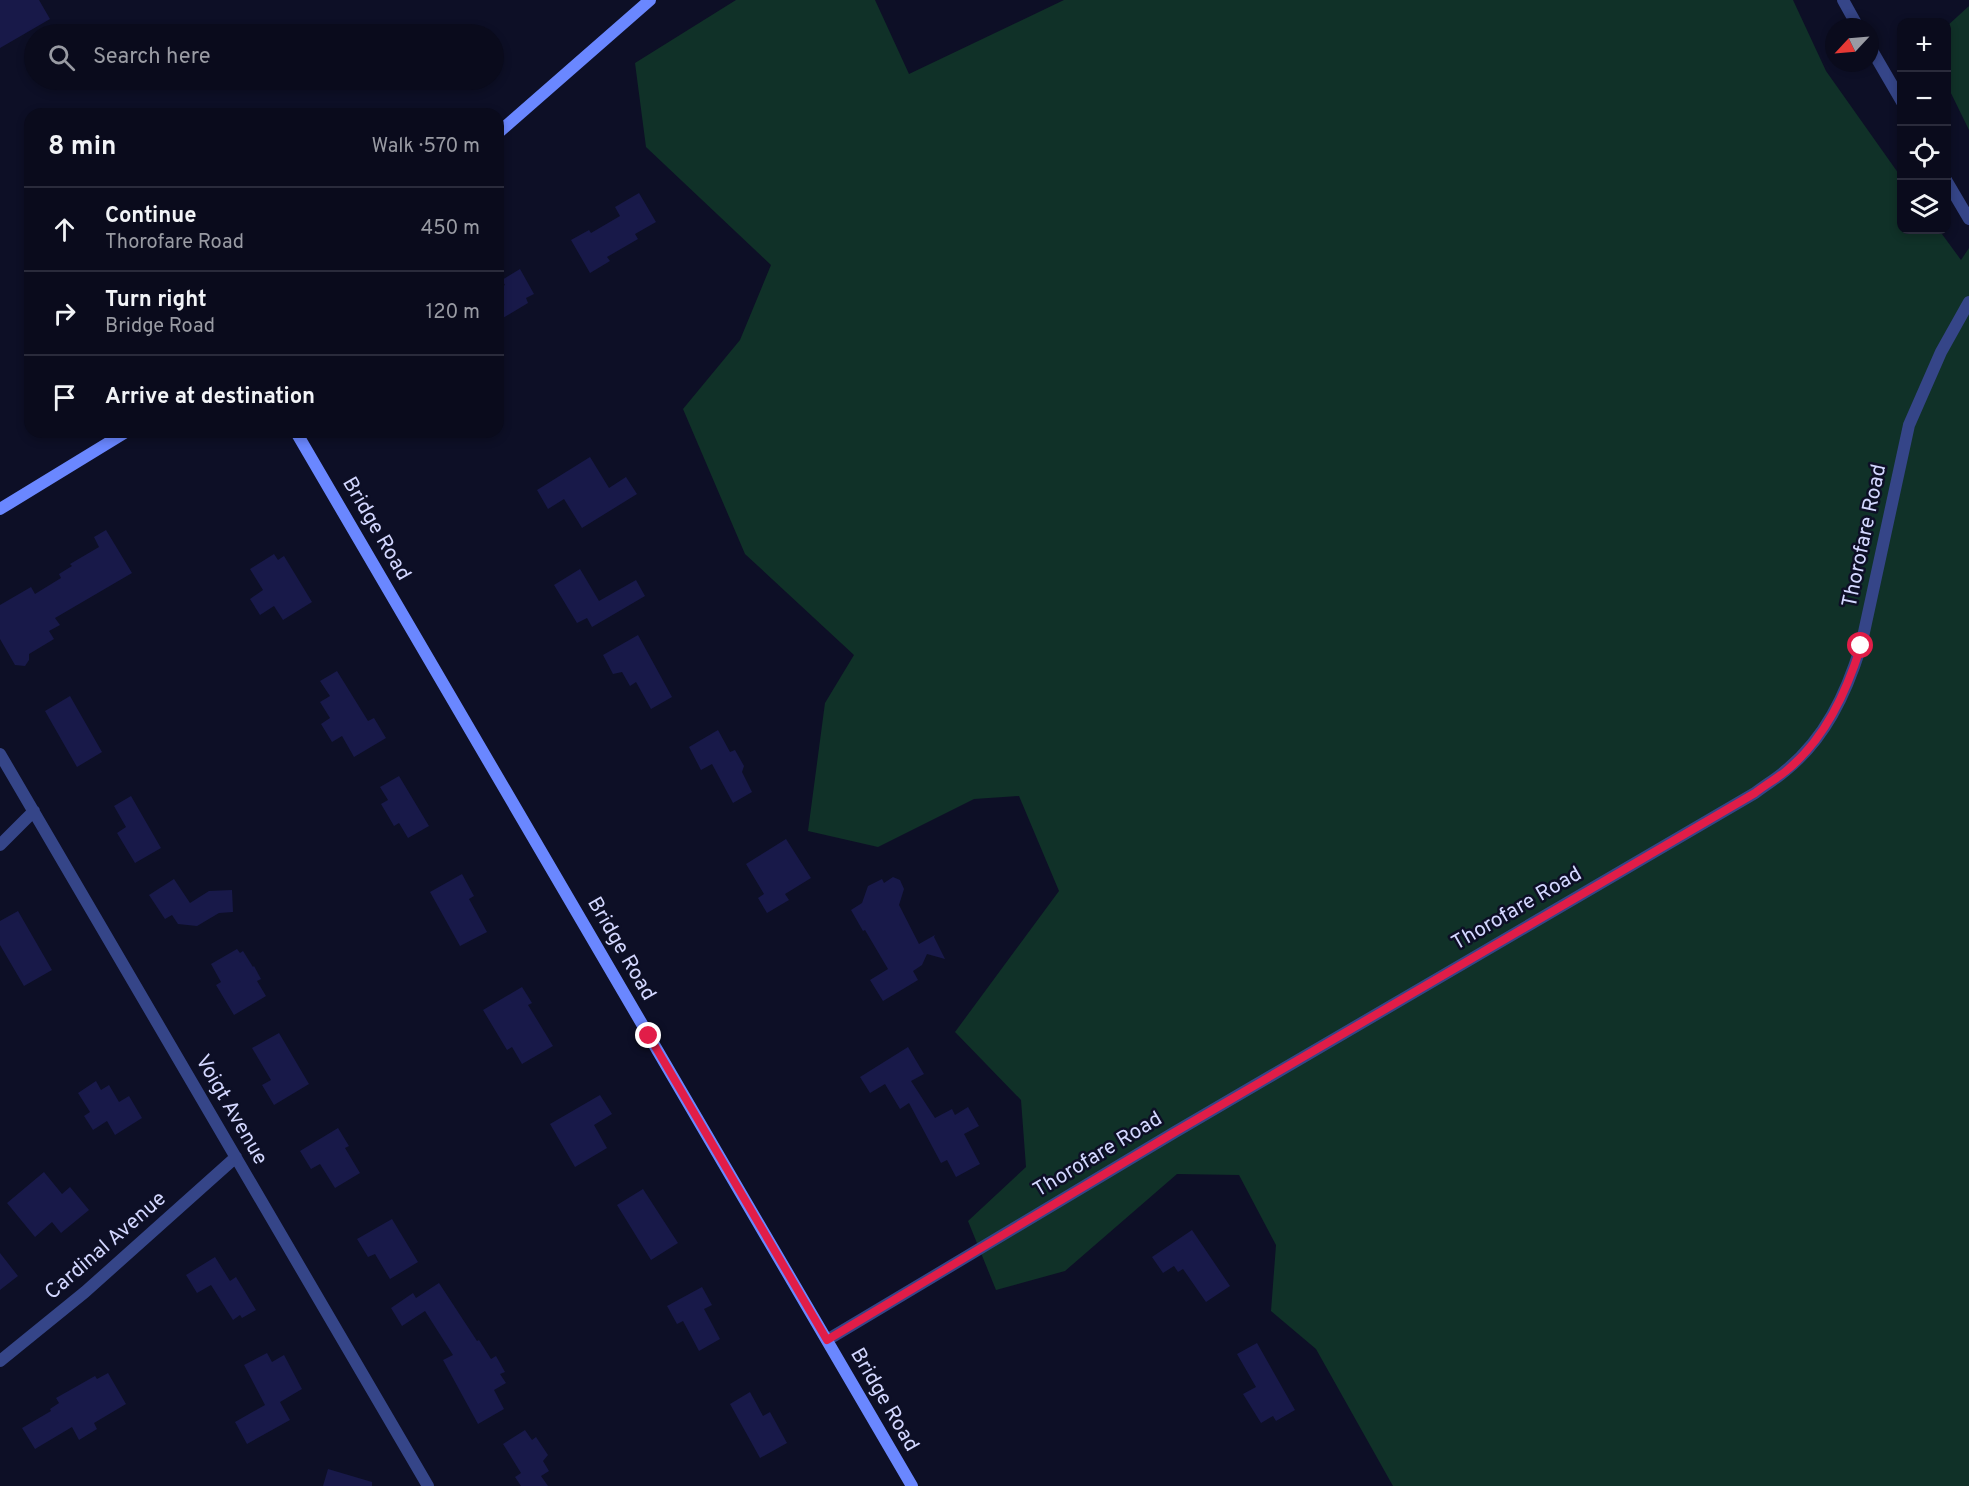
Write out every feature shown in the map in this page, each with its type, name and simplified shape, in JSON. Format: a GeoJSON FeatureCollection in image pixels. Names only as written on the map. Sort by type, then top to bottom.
{"type":"FeatureCollection","features":[{"type":"Feature","properties":{"kind":"main road"},"geometry":{"type":"LineString","coordinates":[[504,128],[650,0]]}},
{"type":"Feature","properties":{"kind":"main road"},"geometry":{"type":"LineString","coordinates":[[0,509],[116,438]]}},
{"type":"Feature","properties":{"kind":"main road","name":"Bridge Road"},"geometry":{"type":"LineString","coordinates":[[300,438],[912,1486]]}},
{"type":"Feature","properties":{"kind":"street"},"geometry":{"type":"LineString","coordinates":[[1843,0],[1853,18]]}},
{"type":"Feature","properties":{"kind":"street"},"geometry":{"type":"LineString","coordinates":[[1879,62],[1897,93]]}},
{"type":"Feature","properties":{"kind":"street"},"geometry":{"type":"LineString","coordinates":[[1951,187],[1969,219]]}},
{"type":"Feature","properties":{"kind":"street","name":"Thorofare Road"},"geometry":{"type":"LineString","coordinates":[[827,1340],[1175,1132],[1755,793],[1787,770],[1822,731],[1838,707],[1850,681],[1861,646],[1909,425],[1941,352],[1969,302]]}},
{"type":"Feature","properties":{"kind":"street","name":"Voigt Avenue"},"geometry":{"type":"LineString","coordinates":[[0,754],[428,1486]]}},
{"type":"Feature","properties":{"kind":"street"},"geometry":{"type":"LineString","coordinates":[[0,845],[34,811]]}},
{"type":"Feature","properties":{"kind":"street","name":"Cardinal Avenue"},"geometry":{"type":"LineString","coordinates":[[0,1361],[85,1292],[236,1158]]}},
{"type":"Feature","properties":{"kind":"green space"},"geometry":{"type":"Polygon","coordinates":[[[736,0],[875,0],[909,74],[1064,0],[1793,0],[1825,72],[1897,171],[1897,234],[1942,234],[1961,260],[1969,248],[1969,1486],[1393,1486],[1316,1349],[1271,1311],[1276,1245],[1239,1175],[1177,1174],[1065,1271],[996,1290],[968,1221],[1026,1167],[1021,1100],[955,1032],[1059,891],[1019,796],[974,799],[878,847],[808,831],[825,703],[854,655],[745,554],[683,409],[740,340],[771,265],[646,147],[635,63],[736,0]]]}},
{"type":"Feature","properties":{"kind":"green space"},"geometry":{"type":"Polygon","coordinates":[[[1969,6],[1969,130],[1951,93],[1951,22],[1969,6]]]}},
{"type":"Feature","properties":{"kind":"building"},"geometry":{"type":"Polygon","coordinates":[[[0,0],[39,0],[50,19],[41,24],[24,24],[24,34],[0,48],[0,0]]]}},
{"type":"Feature","properties":{"kind":"building"},"geometry":{"type":"Polygon","coordinates":[[[639,193],[656,222],[635,234],[638,239],[607,257],[610,261],[590,273],[571,240],[589,230],[591,233],[620,216],[615,207],[639,193]]]}},
{"type":"Feature","properties":{"kind":"building"},"geometry":{"type":"Polygon","coordinates":[[[520,269],[534,294],[526,298],[528,303],[504,317],[505,285],[504,279],[520,269]]]}},
{"type":"Feature","properties":{"kind":"building"},"geometry":{"type":"Polygon","coordinates":[[[590,457],[609,488],[626,477],[637,494],[582,528],[564,499],[548,509],[537,490],[590,457]]]}},
{"type":"Feature","properties":{"kind":"building"},"geometry":{"type":"Polygon","coordinates":[[[106,530],[132,573],[55,618],[60,625],[49,631],[54,639],[29,654],[29,660],[25,666],[15,665],[0,639],[0,605],[31,587],[35,594],[61,578],[59,574],[72,566],[70,564],[99,547],[94,537],[106,530]]]}},
{"type":"Feature","properties":{"kind":"building"},"geometry":{"type":"Polygon","coordinates":[[[274,554],[278,560],[284,556],[312,602],[283,620],[274,606],[260,615],[250,599],[263,590],[250,569],[274,554]]]}},
{"type":"Feature","properties":{"kind":"building"},"geometry":{"type":"Polygon","coordinates":[[[580,569],[599,601],[636,580],[645,596],[592,627],[587,618],[577,623],[554,585],[580,569]]]}},
{"type":"Feature","properties":{"kind":"building"},"geometry":{"type":"Polygon","coordinates":[[[638,635],[672,697],[651,709],[636,682],[630,686],[622,672],[613,674],[603,655],[638,635]]]}},
{"type":"Feature","properties":{"kind":"building"},"geometry":{"type":"Polygon","coordinates":[[[337,671],[368,721],[374,718],[386,738],[354,757],[342,736],[332,742],[321,724],[330,718],[320,702],[330,696],[320,681],[337,671]]]}},
{"type":"Feature","properties":{"kind":"building"},"geometry":{"type":"Polygon","coordinates":[[[70,696],[102,752],[77,767],[45,711],[70,696]]]}},
{"type":"Feature","properties":{"kind":"building"},"geometry":{"type":"Polygon","coordinates":[[[718,730],[730,752],[735,750],[744,766],[742,772],[752,792],[733,803],[712,764],[701,770],[689,747],[718,730]]]}},
{"type":"Feature","properties":{"kind":"building"},"geometry":{"type":"Polygon","coordinates":[[[399,776],[429,826],[408,838],[399,823],[394,826],[381,804],[388,800],[380,787],[399,776]]]}},
{"type":"Feature","properties":{"kind":"building"},"geometry":{"type":"Polygon","coordinates":[[[131,796],[161,848],[135,863],[117,833],[126,827],[114,806],[131,796]]]}},
{"type":"Feature","properties":{"kind":"building"},"geometry":{"type":"Polygon","coordinates":[[[786,839],[811,878],[785,894],[789,900],[767,913],[758,898],[764,894],[746,864],[786,839]]]}},
{"type":"Feature","properties":{"kind":"building"},"geometry":{"type":"Polygon","coordinates":[[[462,874],[474,896],[469,899],[487,932],[460,946],[430,892],[462,874]]]}},
{"type":"Feature","properties":{"kind":"building"},"geometry":{"type":"Polygon","coordinates":[[[893,877],[900,880],[904,889],[899,905],[919,944],[935,935],[945,959],[927,954],[922,965],[913,971],[918,980],[883,1001],[870,980],[888,969],[851,910],[862,903],[868,886],[882,879],[884,883],[893,877]]]}},
{"type":"Feature","properties":{"kind":"building"},"geometry":{"type":"Polygon","coordinates":[[[174,879],[190,903],[209,891],[232,890],[233,912],[219,913],[197,926],[178,924],[172,915],[165,919],[149,895],[174,879]]]}},
{"type":"Feature","properties":{"kind":"building"},"geometry":{"type":"Polygon","coordinates":[[[18,911],[52,970],[24,986],[0,945],[0,921],[18,911]]]}},
{"type":"Feature","properties":{"kind":"building"},"geometry":{"type":"Polygon","coordinates":[[[237,949],[240,953],[243,951],[254,966],[261,979],[257,981],[266,996],[234,1015],[216,985],[221,982],[211,964],[237,949]]]}},
{"type":"Feature","properties":{"kind":"building"},"geometry":{"type":"Polygon","coordinates":[[[522,987],[532,1003],[528,1005],[553,1046],[522,1064],[512,1047],[507,1050],[483,1010],[522,987]]]}},
{"type":"Feature","properties":{"kind":"building"},"geometry":{"type":"Polygon","coordinates":[[[279,1033],[309,1084],[274,1105],[262,1085],[271,1080],[252,1048],[279,1033]]]}},
{"type":"Feature","properties":{"kind":"building"},"geometry":{"type":"Polygon","coordinates":[[[908,1047],[924,1074],[911,1081],[935,1118],[952,1109],[955,1115],[968,1107],[979,1126],[964,1134],[980,1164],[956,1177],[947,1160],[941,1163],[909,1103],[900,1109],[885,1084],[870,1093],[860,1077],[908,1047]]]}},
{"type":"Feature","properties":{"kind":"building"},"geometry":{"type":"Polygon","coordinates":[[[96,1081],[101,1090],[109,1085],[119,1102],[129,1096],[142,1118],[115,1135],[107,1121],[93,1130],[84,1116],[90,1112],[78,1093],[96,1081]]]}},
{"type":"Feature","properties":{"kind":"building"},"geometry":{"type":"Polygon","coordinates":[[[600,1095],[612,1114],[594,1125],[607,1148],[575,1167],[550,1124],[600,1095]]]}},
{"type":"Feature","properties":{"kind":"building"},"geometry":{"type":"Polygon","coordinates":[[[338,1128],[349,1146],[345,1148],[360,1173],[335,1188],[320,1164],[311,1169],[300,1151],[338,1128]]]}},
{"type":"Feature","properties":{"kind":"building"},"geometry":{"type":"Polygon","coordinates":[[[44,1172],[62,1194],[70,1187],[89,1210],[61,1233],[52,1222],[35,1237],[7,1203],[44,1172]]]}},
{"type":"Feature","properties":{"kind":"building"},"geometry":{"type":"Polygon","coordinates":[[[643,1189],[678,1243],[651,1260],[617,1205],[643,1189]]]}},
{"type":"Feature","properties":{"kind":"building"},"geometry":{"type":"Polygon","coordinates":[[[392,1219],[418,1262],[390,1279],[375,1254],[368,1257],[357,1239],[392,1219]]]}},
{"type":"Feature","properties":{"kind":"building"},"geometry":{"type":"Polygon","coordinates":[[[1192,1230],[1230,1286],[1206,1302],[1183,1269],[1178,1272],[1174,1266],[1163,1273],[1152,1257],[1192,1230]]]}},
{"type":"Feature","properties":{"kind":"building"},"geometry":{"type":"Polygon","coordinates":[[[0,1253],[18,1276],[0,1290],[0,1253]]]}},
{"type":"Feature","properties":{"kind":"building"},"geometry":{"type":"Polygon","coordinates":[[[215,1257],[230,1281],[236,1277],[256,1310],[233,1320],[211,1285],[197,1293],[186,1275],[215,1257]]]}},
{"type":"Feature","properties":{"kind":"building"},"geometry":{"type":"Polygon","coordinates":[[[439,1283],[477,1341],[479,1340],[491,1359],[496,1356],[505,1372],[500,1374],[506,1383],[494,1390],[504,1409],[478,1424],[443,1360],[453,1355],[425,1311],[402,1326],[391,1308],[413,1293],[416,1298],[439,1283]]]}},
{"type":"Feature","properties":{"kind":"building"},"geometry":{"type":"Polygon","coordinates":[[[702,1287],[712,1305],[704,1309],[720,1339],[699,1351],[683,1321],[677,1324],[667,1306],[702,1287]]]}},
{"type":"Feature","properties":{"kind":"building"},"geometry":{"type":"Polygon","coordinates":[[[1257,1343],[1295,1410],[1276,1421],[1273,1416],[1261,1423],[1243,1394],[1256,1387],[1237,1354],[1257,1343]]]}},
{"type":"Feature","properties":{"kind":"building"},"geometry":{"type":"Polygon","coordinates":[[[267,1353],[272,1362],[284,1355],[302,1389],[280,1402],[290,1420],[247,1444],[235,1422],[265,1405],[244,1365],[267,1353]]]}},
{"type":"Feature","properties":{"kind":"building"},"geometry":{"type":"Polygon","coordinates":[[[108,1373],[126,1404],[94,1423],[97,1429],[79,1440],[72,1427],[35,1449],[22,1428],[51,1411],[50,1409],[59,1403],[56,1398],[95,1376],[97,1379],[108,1373]]]}},
{"type":"Feature","properties":{"kind":"building"},"geometry":{"type":"Polygon","coordinates":[[[750,1392],[763,1416],[770,1412],[787,1443],[760,1458],[730,1404],[750,1392]]]}},
{"type":"Feature","properties":{"kind":"building"},"geometry":{"type":"Polygon","coordinates":[[[525,1430],[532,1440],[536,1437],[548,1455],[543,1461],[549,1471],[541,1476],[548,1486],[521,1486],[515,1477],[521,1473],[503,1444],[525,1430]]]}},
{"type":"Feature","properties":{"kind":"building"},"geometry":{"type":"Polygon","coordinates":[[[328,1469],[372,1482],[372,1486],[323,1486],[328,1469]]]}},
{"type":"Feature","properties":{"kind":"route"},"geometry":{"type":"LineString","coordinates":[[649,1036],[827,1340],[1175,1132],[1755,793],[1787,770],[1822,731],[1838,707],[1850,681],[1861,646]]}}]}
